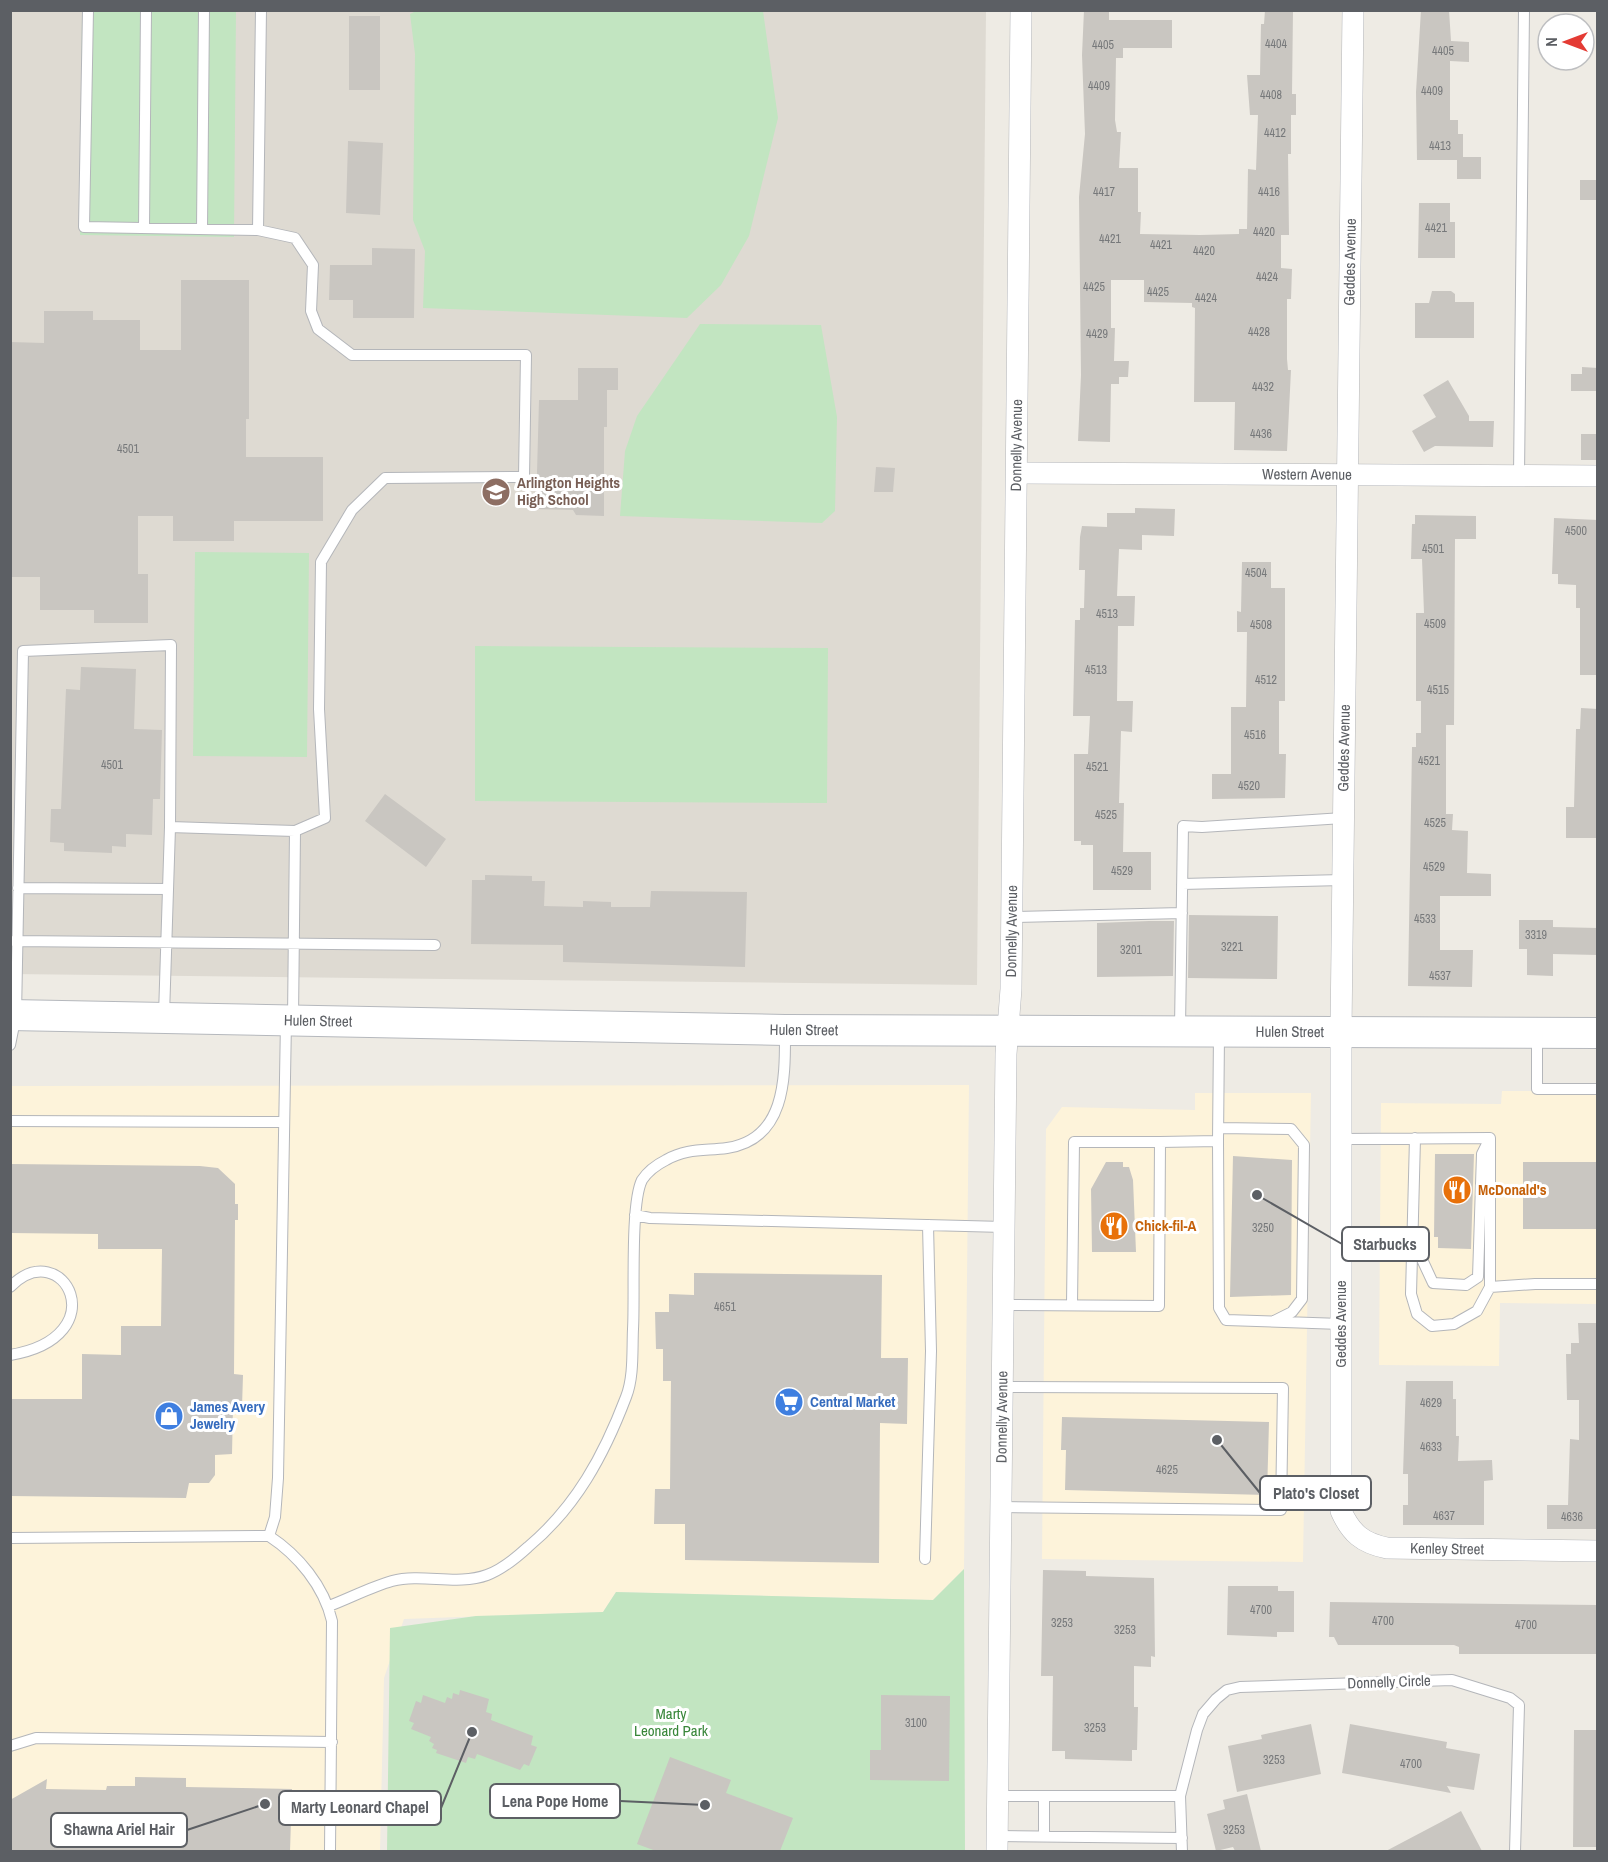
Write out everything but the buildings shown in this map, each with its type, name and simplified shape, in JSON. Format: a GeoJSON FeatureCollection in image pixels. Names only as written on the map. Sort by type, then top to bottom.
{"type":"FeatureCollection","features":[{"type":"Feature","properties":{"kind":"main road","name":"Hulen Street"},"geometry":{"type":"LineString","coordinates":[[13,1015],[785,1030],[1598,1032]]}},
{"type":"Feature","properties":{"kind":"street","name":"Donnelly Avenue"},"geometry":{"type":"LineString","coordinates":[[997,1844],[1007,1031],[1011,989],[1012,917],[1022,10]]}},
{"type":"Feature","properties":{"kind":"street","name":"Geddes Avenue"},"geometry":{"type":"LineString","coordinates":[[1341,1485],[1341,1032],[1353,10]]}},
{"type":"Feature","properties":{"kind":"street","name":"Western Avenue"},"geometry":{"type":"LineString","coordinates":[[1017,473],[1598,476]]}},
{"type":"Feature","properties":{"kind":"street","name":"Kenley Street"},"geometry":{"type":"LineString","coordinates":[[1341,1485],[1341,1510],[1349,1527],[1354,1535],[1370,1545],[1387,1548],[1598,1551]]}},
{"type":"Feature","properties":{"kind":"lane"},"geometry":{"type":"LineString","coordinates":[[88,10],[84,227],[258,230],[295,238],[313,265],[311,311],[318,329],[351,355],[526,355],[524,477],[385,478],[352,510],[321,562],[319,709],[325,818],[295,831],[170,826]]}},
{"type":"Feature","properties":{"kind":"lane"},"geometry":{"type":"LineString","coordinates":[[144,228],[146,10]]}},
{"type":"Feature","properties":{"kind":"lane"},"geometry":{"type":"LineString","coordinates":[[202,229],[204,10]]}},
{"type":"Feature","properties":{"kind":"lane"},"geometry":{"type":"LineString","coordinates":[[258,230],[261,10]]}},
{"type":"Feature","properties":{"kind":"lane"},"geometry":{"type":"LineString","coordinates":[[1519,476],[1524,10]]}},
{"type":"Feature","properties":{"kind":"lane"},"geometry":{"type":"LineString","coordinates":[[10,1045],[18,888],[23,651],[171,645],[170,826],[164,1019]]}},
{"type":"Feature","properties":{"kind":"lane"},"geometry":{"type":"LineString","coordinates":[[1180,1032],[1184,826],[1202,827],[1343,818]]}},
{"type":"Feature","properties":{"kind":"lane"},"geometry":{"type":"LineString","coordinates":[[269,1536],[275,1517],[278,1478],[283,1122],[294,943],[295,831]]}},
{"type":"Feature","properties":{"kind":"lane"},"geometry":{"type":"LineString","coordinates":[[1182,884],[1343,880]]}},
{"type":"Feature","properties":{"kind":"lane"},"geometry":{"type":"LineString","coordinates":[[18,888],[168,889]]}},
{"type":"Feature","properties":{"kind":"lane"},"geometry":{"type":"LineString","coordinates":[[1012,917],[1182,913]]}},
{"type":"Feature","properties":{"kind":"lane"},"geometry":{"type":"LineString","coordinates":[[14,941],[435,945]]}},
{"type":"Feature","properties":{"kind":"lane"},"geometry":{"type":"LineString","coordinates":[[329,1606],[392,1581],[463,1579],[487,1575],[521,1553],[566,1509],[596,1468],[627,1396],[633,1329],[635,1215],[639,1188],[654,1167],[687,1150],[738,1145],[754,1137],[772,1120],[784,1083],[785,1030]]}},
{"type":"Feature","properties":{"kind":"lane"},"geometry":{"type":"LineString","coordinates":[[1219,1032],[1219,1308],[1226,1320],[1341,1324]]}},
{"type":"Feature","properties":{"kind":"lane"},"geometry":{"type":"LineString","coordinates":[[1537,1032],[1537,1089],[1598,1089]]}},
{"type":"Feature","properties":{"kind":"lane"},"geometry":{"type":"LineString","coordinates":[[10,1121],[283,1122]]}},
{"type":"Feature","properties":{"kind":"lane"},"geometry":{"type":"LineString","coordinates":[[1219,1128],[1291,1129],[1304,1145],[1302,1299],[1292,1312],[1271,1322]]}},
{"type":"Feature","properties":{"kind":"lane"},"geometry":{"type":"LineString","coordinates":[[1414,1138],[1411,1294],[1417,1314],[1432,1326],[1454,1324],[1477,1311],[1490,1287],[1490,1138]]}},
{"type":"Feature","properties":{"kind":"lane"},"geometry":{"type":"LineString","coordinates":[[1341,1139],[1490,1138]]}},
{"type":"Feature","properties":{"kind":"lane"},"geometry":{"type":"LineString","coordinates":[[1412,1237],[1433,1283],[1466,1285],[1478,1277],[1482,1154],[1490,1138]]}},
{"type":"Feature","properties":{"kind":"lane"},"geometry":{"type":"LineString","coordinates":[[1072,1305],[1074,1142],[1218,1141]]}},
{"type":"Feature","properties":{"kind":"lane"},"geometry":{"type":"LineString","coordinates":[[1003,1305],[1159,1306],[1160,1142]]}},
{"type":"Feature","properties":{"kind":"lane"},"geometry":{"type":"LineString","coordinates":[[635,1215],[650,1218],[1004,1227]]}},
{"type":"Feature","properties":{"kind":"lane"},"geometry":{"type":"LineString","coordinates":[[925,1559],[931,1351],[928,1225]]}},
{"type":"Feature","properties":{"kind":"lane"},"geometry":{"type":"LineString","coordinates":[[10,1287],[22,1278],[37,1272],[53,1273],[68,1287],[73,1301],[72,1318],[62,1333],[35,1349],[10,1355]]}},
{"type":"Feature","properties":{"kind":"lane"},"geometry":{"type":"LineString","coordinates":[[1490,1287],[1598,1284]]}},
{"type":"Feature","properties":{"kind":"lane"},"geometry":{"type":"LineString","coordinates":[[1000,1507],[1281,1510],[1283,1388],[1002,1387]]}},
{"type":"Feature","properties":{"kind":"lane"},"geometry":{"type":"LineString","coordinates":[[10,1538],[269,1536],[287,1548],[301,1563],[329,1606],[333,1646],[330,1851]]}},
{"type":"Feature","properties":{"kind":"lane","name":"Donnelly Circle"},"geometry":{"type":"LineString","coordinates":[[1182,1851],[1180,1796],[1203,1714],[1227,1690],[1240,1687],[1452,1680],[1510,1698],[1519,1705],[1515,1851]]}},
{"type":"Feature","properties":{"kind":"lane"},"geometry":{"type":"LineString","coordinates":[[10,1746],[36,1738],[332,1742]]}},
{"type":"Feature","properties":{"kind":"lane"},"geometry":{"type":"LineString","coordinates":[[997,1796],[1180,1796]]}},
{"type":"Feature","properties":{"kind":"lane"},"geometry":{"type":"LineString","coordinates":[[1044,1796],[1044,1836]]}},
{"type":"Feature","properties":{"kind":"lane"},"geometry":{"type":"LineString","coordinates":[[997,1844],[1044,1836],[1182,1838]]}},
{"type":"Feature","properties":{"kind":"shaded area","name":"Arlington Heights High School"},"geometry":{"type":"Polygon","coordinates":[[[11,11],[986,11],[977,985],[11,974],[11,11]]]}},
{"type":"Feature","properties":{"kind":"shaded area"},"geometry":{"type":"Polygon","coordinates":[[[969,1085],[964,1569],[933,1600],[616,1592],[603,1612],[404,1619],[384,1678],[380,1851],[11,1851],[10,1086],[969,1085]]]}},
{"type":"Feature","properties":{"kind":"shaded area"},"geometry":{"type":"Polygon","coordinates":[[[1502,1091],[1597,1091],[1597,1304],[1500,1303],[1499,1366],[1379,1365],[1381,1103],[1501,1104],[1502,1091]]]}},
{"type":"Feature","properties":{"kind":"shaded area"},"geometry":{"type":"Polygon","coordinates":[[[1195,1093],[1311,1093],[1303,1562],[1042,1559],[1046,1129],[1062,1107],[1195,1110],[1195,1093]]]}},
{"type":"Feature","properties":{"kind":"green space"},"geometry":{"type":"Polygon","coordinates":[[[82,11],[236,11],[234,237],[80,235],[82,11]]]}},
{"type":"Feature","properties":{"kind":"green space"},"geometry":{"type":"Polygon","coordinates":[[[416,11],[763,11],[778,118],[749,236],[721,285],[687,318],[423,308],[425,251],[413,220],[415,54],[410,14],[416,11]]]}},
{"type":"Feature","properties":{"kind":"green space"},"geometry":{"type":"Polygon","coordinates":[[[700,324],[821,325],[837,417],[835,511],[822,523],[620,516],[625,451],[637,416],[700,324]]]}},
{"type":"Feature","properties":{"kind":"green space"},"geometry":{"type":"Polygon","coordinates":[[[195,552],[309,553],[307,757],[193,756],[195,552]]]}},
{"type":"Feature","properties":{"kind":"green space"},"geometry":{"type":"Polygon","coordinates":[[[475,646],[828,648],[827,803],[475,801],[475,646]]]}},
{"type":"Feature","properties":{"kind":"green space","name":"Marty Leonard Park"},"geometry":{"type":"Polygon","coordinates":[[[964,1569],[965,1851],[387,1852],[390,1628],[476,1616],[603,1612],[616,1592],[933,1600],[964,1569]]]}},
{"type":"Feature","properties":{"kind":"place","name":"Arlington Heights High School"},"geometry":{"type":"Point","coordinates":[496,492]}},
{"type":"Feature","properties":{"kind":"place","name":"McDonald's"},"geometry":{"type":"Point","coordinates":[1457,1190]}},
{"type":"Feature","properties":{"kind":"place","name":"Starbucks"},"geometry":{"type":"Point","coordinates":[1257,1195]}},
{"type":"Feature","properties":{"kind":"place","name":"Chick-fil-A"},"geometry":{"type":"Point","coordinates":[1114,1226]}},
{"type":"Feature","properties":{"kind":"place","name":"Central Market"},"geometry":{"type":"Point","coordinates":[789,1402]}},
{"type":"Feature","properties":{"kind":"place","name":"James Avery Jewelry"},"geometry":{"type":"Point","coordinates":[169,1416]}},
{"type":"Feature","properties":{"kind":"place","name":"Plato's Closet"},"geometry":{"type":"Point","coordinates":[1217,1440]}},
{"type":"Feature","properties":{"kind":"place","name":"Marty Leonard Chapel"},"geometry":{"type":"Point","coordinates":[472,1732]}},
{"type":"Feature","properties":{"kind":"place","name":"Shawna Ariel Hair"},"geometry":{"type":"Point","coordinates":[265,1804]}},
{"type":"Feature","properties":{"kind":"place","name":"Lena Pope Home"},"geometry":{"type":"Point","coordinates":[705,1805]}}]}
